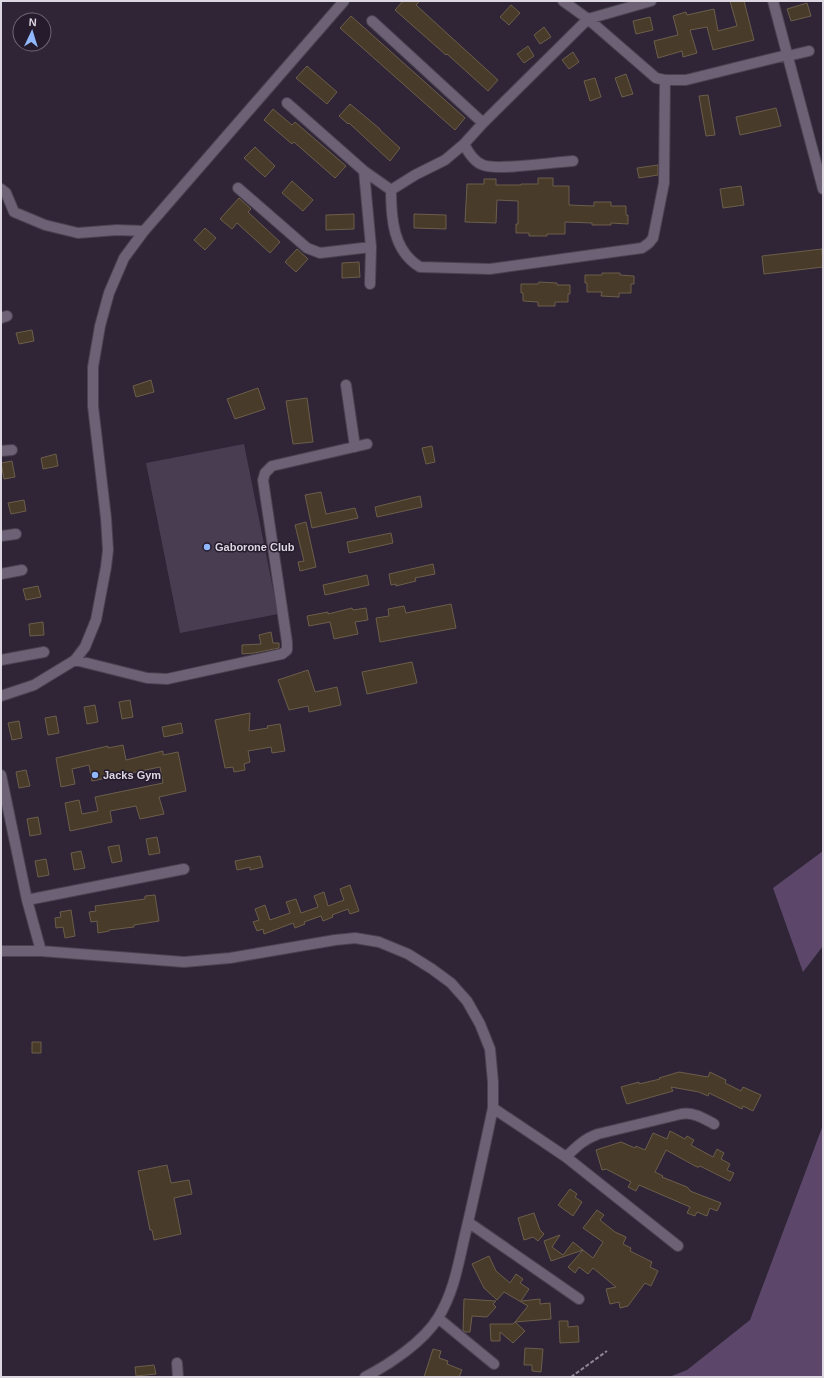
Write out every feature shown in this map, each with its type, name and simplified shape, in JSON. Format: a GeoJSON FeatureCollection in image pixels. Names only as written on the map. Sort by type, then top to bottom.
{"type":"FeatureCollection","features":[{"type":"Feature","properties":{"kind":"street"},"geometry":{"type":"LineString","coordinates":[[1,696],[34,685],[75,660],[85,647],[96,620],[107,556],[106,518],[93,406],[94,360],[100,326],[109,293],[124,258],[144,231],[344,1]]}},
{"type":"Feature","properties":{"kind":"street"},"geometry":{"type":"LineString","coordinates":[[563,1],[588,19],[656,78],[665,80],[686,80],[809,51]]}},
{"type":"Feature","properties":{"kind":"street"},"geometry":{"type":"LineString","coordinates":[[391,190],[415,175],[445,160],[464,144],[483,123],[588,19],[621,5],[651,1]]}},
{"type":"Feature","properties":{"kind":"street"},"geometry":{"type":"LineString","coordinates":[[773,1],[823,188]]}},
{"type":"Feature","properties":{"kind":"street"},"geometry":{"type":"LineString","coordinates":[[372,21],[483,123]]}},
{"type":"Feature","properties":{"kind":"street"},"geometry":{"type":"LineString","coordinates":[[391,190],[392,216],[400,247],[411,262],[420,267],[490,269],[642,248],[653,238],[664,183],[665,80]]}},
{"type":"Feature","properties":{"kind":"street"},"geometry":{"type":"LineString","coordinates":[[287,103],[364,172],[391,190]]}},
{"type":"Feature","properties":{"kind":"street"},"geometry":{"type":"LineString","coordinates":[[464,144],[471,155],[482,165],[501,167],[573,161]]}},
{"type":"Feature","properties":{"kind":"street"},"geometry":{"type":"LineString","coordinates":[[364,172],[371,247],[370,284]]}},
{"type":"Feature","properties":{"kind":"street"},"geometry":{"type":"LineString","coordinates":[[238,188],[307,248],[313,251],[320,253],[371,247]]}},
{"type":"Feature","properties":{"kind":"street"},"geometry":{"type":"LineString","coordinates":[[1,189],[6,193],[14,212],[45,225],[78,233],[117,230],[144,231]]}},
{"type":"Feature","properties":{"kind":"street"},"geometry":{"type":"LineString","coordinates":[[346,385],[356,447]]}},
{"type":"Feature","properties":{"kind":"street"},"geometry":{"type":"LineString","coordinates":[[75,660],[147,678],[167,679],[282,654],[287,650],[287,642],[263,480],[265,472],[272,466],[367,444]]}},
{"type":"Feature","properties":{"kind":"street"},"geometry":{"type":"LineString","coordinates":[[1,451],[12,450]]}},
{"type":"Feature","properties":{"kind":"street"},"geometry":{"type":"LineString","coordinates":[[1,536],[16,534]]}},
{"type":"Feature","properties":{"kind":"street"},"geometry":{"type":"LineString","coordinates":[[1,574],[22,570]]}},
{"type":"Feature","properties":{"kind":"street"},"geometry":{"type":"LineString","coordinates":[[1,660],[44,652]]}},
{"type":"Feature","properties":{"kind":"street"},"geometry":{"type":"LineString","coordinates":[[1,775],[27,900],[41,950]]}},
{"type":"Feature","properties":{"kind":"street"},"geometry":{"type":"LineString","coordinates":[[27,900],[184,869]]}},
{"type":"Feature","properties":{"kind":"street"},"geometry":{"type":"LineString","coordinates":[[1,951],[41,950],[184,962],[230,958],[355,938],[379,942],[408,954],[451,983],[466,1001],[480,1024],[490,1049],[493,1082],[493,1108],[452,1291],[438,1318],[429,1330],[404,1352],[369,1376]]}},
{"type":"Feature","properties":{"kind":"street"},"geometry":{"type":"LineString","coordinates":[[493,1108],[566,1157],[678,1246]]}},
{"type":"Feature","properties":{"kind":"street"},"geometry":{"type":"LineString","coordinates":[[566,1157],[577,1145],[587,1138],[681,1114],[696,1114],[714,1124]]}},
{"type":"Feature","properties":{"kind":"street"},"geometry":{"type":"LineString","coordinates":[[468,1222],[579,1298]]}},
{"type":"Feature","properties":{"kind":"street"},"geometry":{"type":"LineString","coordinates":[[438,1318],[494,1364]]}},
{"type":"Feature","properties":{"kind":"street"},"geometry":{"type":"LineString","coordinates":[[177,1363],[178,1377]]}},
{"type":"Feature","properties":{"kind":"path"},"geometry":{"type":"LineString","coordinates":[[571,1377],[607,1351]]}},
{"type":"Feature","properties":{"kind":"shaded area"},"geometry":{"type":"Polygon","coordinates":[[[244,444],[278,614],[180,633],[146,463],[244,444]]]}},
{"type":"Feature","properties":{"kind":"shaded area"},"geometry":{"type":"Polygon","coordinates":[[[823,851],[823,946],[803,972],[773,888],[823,851]]]}},
{"type":"Feature","properties":{"kind":"shaded area"},"geometry":{"type":"Polygon","coordinates":[[[823,1125],[823,1377],[669,1377],[687,1370],[750,1320],[823,1125]]]}},
{"type":"Feature","properties":{"kind":"building"},"geometry":{"type":"Polygon","coordinates":[[[403,1],[420,1],[416,5],[498,80],[488,91],[395,10],[403,1]]]}},
{"type":"Feature","properties":{"kind":"building"},"geometry":{"type":"Polygon","coordinates":[[[730,1],[744,1],[754,40],[713,50],[707,27],[690,30],[697,53],[683,57],[682,51],[658,58],[654,41],[678,35],[673,16],[686,12],[687,15],[714,9],[718,31],[737,26],[730,1]]]}},
{"type":"Feature","properties":{"kind":"building"},"geometry":{"type":"Polygon","coordinates":[[[807,3],[811,16],[791,21],[787,9],[807,3]]]}},
{"type":"Feature","properties":{"kind":"building"},"geometry":{"type":"Polygon","coordinates":[[[511,5],[520,13],[509,25],[500,17],[511,5]]]}},
{"type":"Feature","properties":{"kind":"building"},"geometry":{"type":"Polygon","coordinates":[[[351,16],[465,118],[455,130],[340,28],[351,16]]]}},
{"type":"Feature","properties":{"kind":"building"},"geometry":{"type":"Polygon","coordinates":[[[650,17],[653,30],[636,34],[633,21],[650,17]]]}},
{"type":"Feature","properties":{"kind":"building"},"geometry":{"type":"Polygon","coordinates":[[[544,27],[551,37],[540,44],[534,35],[544,27]]]}},
{"type":"Feature","properties":{"kind":"building"},"geometry":{"type":"Polygon","coordinates":[[[528,46],[534,56],[524,63],[517,54],[528,46]]]}},
{"type":"Feature","properties":{"kind":"building"},"geometry":{"type":"Polygon","coordinates":[[[573,52],[579,62],[569,69],[562,60],[573,52]]]}},
{"type":"Feature","properties":{"kind":"building"},"geometry":{"type":"Polygon","coordinates":[[[307,66],[337,92],[327,104],[296,78],[307,66]]]}},
{"type":"Feature","properties":{"kind":"building"},"geometry":{"type":"Polygon","coordinates":[[[626,74],[633,94],[622,97],[615,78],[626,74]]]}},
{"type":"Feature","properties":{"kind":"building"},"geometry":{"type":"Polygon","coordinates":[[[595,78],[601,97],[590,101],[584,81],[595,78]]]}},
{"type":"Feature","properties":{"kind":"building"},"geometry":{"type":"Polygon","coordinates":[[[708,95],[715,135],[706,136],[699,96],[708,95]]]}},
{"type":"Feature","properties":{"kind":"building"},"geometry":{"type":"Polygon","coordinates":[[[350,104],[400,148],[390,161],[349,123],[348,124],[339,116],[350,104]]]}},
{"type":"Feature","properties":{"kind":"building"},"geometry":{"type":"Polygon","coordinates":[[[776,108],[781,126],[740,135],[736,117],[776,108]]]}},
{"type":"Feature","properties":{"kind":"building"},"geometry":{"type":"Polygon","coordinates":[[[273,109],[292,125],[295,122],[346,166],[335,178],[294,142],[292,144],[264,120],[273,109]]]}},
{"type":"Feature","properties":{"kind":"building"},"geometry":{"type":"Polygon","coordinates":[[[255,147],[275,166],[265,177],[244,158],[255,147]]]}},
{"type":"Feature","properties":{"kind":"building"},"geometry":{"type":"Polygon","coordinates":[[[658,165],[658,175],[639,178],[637,168],[658,165]]]}},
{"type":"Feature","properties":{"kind":"building"},"geometry":{"type":"Polygon","coordinates":[[[538,178],[553,178],[553,186],[569,186],[569,205],[594,206],[594,202],[611,202],[611,206],[626,206],[628,224],[611,223],[611,225],[592,225],[592,223],[565,222],[565,234],[529,236],[529,233],[516,233],[516,224],[518,224],[518,201],[497,200],[496,223],[465,222],[467,184],[484,184],[484,179],[496,179],[496,185],[538,184],[538,178]]]}},
{"type":"Feature","properties":{"kind":"building"},"geometry":{"type":"Polygon","coordinates":[[[292,181],[313,200],[303,211],[282,193],[292,181]]]}},
{"type":"Feature","properties":{"kind":"building"},"geometry":{"type":"Polygon","coordinates":[[[741,186],[744,205],[723,208],[720,189],[741,186]]]}},
{"type":"Feature","properties":{"kind":"building"},"geometry":{"type":"Polygon","coordinates":[[[239,198],[251,209],[248,212],[280,242],[270,253],[237,223],[232,229],[220,219],[239,198]]]}},
{"type":"Feature","properties":{"kind":"building"},"geometry":{"type":"Polygon","coordinates":[[[354,214],[354,229],[326,230],[326,215],[354,214]]]}},
{"type":"Feature","properties":{"kind":"building"},"geometry":{"type":"Polygon","coordinates":[[[414,214],[446,215],[446,229],[414,228],[414,214]]]}},
{"type":"Feature","properties":{"kind":"building"},"geometry":{"type":"Polygon","coordinates":[[[205,228],[216,238],[205,250],[194,240],[205,228]]]}},
{"type":"Feature","properties":{"kind":"building"},"geometry":{"type":"Polygon","coordinates":[[[297,249],[308,259],[296,272],[285,262],[297,249]]]}},
{"type":"Feature","properties":{"kind":"building"},"geometry":{"type":"Polygon","coordinates":[[[822,249],[823,267],[764,274],[762,256],[822,249]]]}},
{"type":"Feature","properties":{"kind":"building"},"geometry":{"type":"Polygon","coordinates":[[[359,262],[360,277],[342,278],[342,263],[359,262]]]}},
{"type":"Feature","properties":{"kind":"building"},"geometry":{"type":"Polygon","coordinates":[[[602,273],[620,273],[620,275],[634,276],[634,284],[631,284],[631,293],[619,293],[619,297],[601,296],[602,292],[587,292],[585,275],[602,275],[602,273]]]}},
{"type":"Feature","properties":{"kind":"building"},"geometry":{"type":"Polygon","coordinates":[[[539,282],[557,283],[557,285],[570,285],[568,302],[555,302],[555,306],[538,306],[538,302],[523,301],[521,284],[538,284],[539,282]]]}},
{"type":"Feature","properties":{"kind":"building"},"geometry":{"type":"Polygon","coordinates":[[[32,330],[34,341],[19,344],[16,333],[32,330]]]}},
{"type":"Feature","properties":{"kind":"building"},"geometry":{"type":"Polygon","coordinates":[[[151,380],[154,392],[136,397],[133,386],[151,380]]]}},
{"type":"Feature","properties":{"kind":"building"},"geometry":{"type":"Polygon","coordinates":[[[258,388],[265,409],[235,419],[227,399],[258,388]]]}},
{"type":"Feature","properties":{"kind":"building"},"geometry":{"type":"Polygon","coordinates":[[[307,398],[313,442],[293,444],[286,401],[307,398]]]}},
{"type":"Feature","properties":{"kind":"building"},"geometry":{"type":"Polygon","coordinates":[[[432,446],[435,462],[426,464],[422,448],[432,446]]]}},
{"type":"Feature","properties":{"kind":"building"},"geometry":{"type":"Polygon","coordinates":[[[56,454],[58,466],[43,469],[41,458],[56,454]]]}},
{"type":"Feature","properties":{"kind":"building"},"geometry":{"type":"Polygon","coordinates":[[[12,461],[15,477],[4,479],[1,463],[12,461]]]}},
{"type":"Feature","properties":{"kind":"building"},"geometry":{"type":"Polygon","coordinates":[[[321,492],[326,514],[355,508],[358,518],[312,528],[305,495],[321,492]]]}},
{"type":"Feature","properties":{"kind":"building"},"geometry":{"type":"Polygon","coordinates":[[[420,496],[422,507],[377,517],[375,507],[420,496]]]}},
{"type":"Feature","properties":{"kind":"building"},"geometry":{"type":"Polygon","coordinates":[[[24,500],[26,511],[11,514],[8,503],[24,500]]]}},
{"type":"Feature","properties":{"kind":"building"},"geometry":{"type":"Polygon","coordinates":[[[306,522],[316,567],[300,571],[298,562],[304,561],[295,525],[306,522]]]}},
{"type":"Feature","properties":{"kind":"building"},"geometry":{"type":"Polygon","coordinates":[[[391,533],[393,543],[349,553],[347,542],[391,533]]]}},
{"type":"Feature","properties":{"kind":"building"},"geometry":{"type":"Polygon","coordinates":[[[433,564],[435,574],[415,578],[416,581],[396,586],[396,584],[391,585],[389,574],[433,564]]]}},
{"type":"Feature","properties":{"kind":"building"},"geometry":{"type":"Polygon","coordinates":[[[367,575],[369,585],[325,595],[323,585],[367,575]]]}},
{"type":"Feature","properties":{"kind":"building"},"geometry":{"type":"Polygon","coordinates":[[[38,586],[41,597],[26,600],[23,589],[38,586]]]}},
{"type":"Feature","properties":{"kind":"building"},"geometry":{"type":"Polygon","coordinates":[[[451,604],[456,628],[380,642],[376,618],[389,616],[388,609],[404,606],[406,613],[451,604]]]}},
{"type":"Feature","properties":{"kind":"building"},"geometry":{"type":"Polygon","coordinates":[[[352,608],[353,610],[366,608],[368,620],[355,622],[358,634],[334,639],[330,622],[309,626],[307,616],[328,612],[328,614],[352,608]]]}},
{"type":"Feature","properties":{"kind":"building"},"geometry":{"type":"Polygon","coordinates":[[[43,622],[44,635],[30,636],[29,624],[43,622]]]}},
{"type":"Feature","properties":{"kind":"building"},"geometry":{"type":"Polygon","coordinates":[[[271,632],[273,643],[279,643],[279,648],[242,654],[242,645],[261,644],[259,635],[271,632]]]}},
{"type":"Feature","properties":{"kind":"building"},"geometry":{"type":"Polygon","coordinates":[[[412,662],[417,683],[367,694],[362,672],[412,662]]]}},
{"type":"Feature","properties":{"kind":"building"},"geometry":{"type":"Polygon","coordinates":[[[308,670],[315,692],[337,687],[341,705],[309,712],[308,706],[289,710],[278,680],[308,670]]]}},
{"type":"Feature","properties":{"kind":"building"},"geometry":{"type":"Polygon","coordinates":[[[130,700],[133,717],[122,719],[119,702],[130,700]]]}},
{"type":"Feature","properties":{"kind":"building"},"geometry":{"type":"Polygon","coordinates":[[[95,705],[98,722],[87,724],[84,707],[95,705]]]}},
{"type":"Feature","properties":{"kind":"building"},"geometry":{"type":"Polygon","coordinates":[[[250,713],[249,731],[268,728],[267,726],[280,724],[285,751],[272,753],[271,747],[248,751],[250,762],[244,764],[245,770],[234,772],[233,767],[225,768],[215,720],[250,713]]]}},
{"type":"Feature","properties":{"kind":"building"},"geometry":{"type":"Polygon","coordinates":[[[56,716],[59,733],[48,735],[45,718],[56,716]]]}},
{"type":"Feature","properties":{"kind":"building"},"geometry":{"type":"Polygon","coordinates":[[[19,721],[22,738],[12,740],[8,723],[19,721]]]}},
{"type":"Feature","properties":{"kind":"building"},"geometry":{"type":"Polygon","coordinates":[[[181,723],[183,733],[164,737],[162,727],[181,723]]]}},
{"type":"Feature","properties":{"kind":"building"},"geometry":{"type":"Polygon","coordinates":[[[123,745],[126,760],[163,751],[163,755],[178,752],[186,791],[159,797],[164,814],[140,819],[136,806],[110,811],[112,822],[70,831],[65,803],[79,800],[82,814],[98,811],[95,797],[163,783],[160,767],[92,781],[89,765],[72,769],[75,784],[61,787],[56,758],[108,746],[108,748],[123,745]]]}},
{"type":"Feature","properties":{"kind":"building"},"geometry":{"type":"Polygon","coordinates":[[[26,770],[30,786],[19,788],[16,772],[26,770]]]}},
{"type":"Feature","properties":{"kind":"building"},"geometry":{"type":"Polygon","coordinates":[[[38,817],[41,834],[30,836],[27,819],[38,817]]]}},
{"type":"Feature","properties":{"kind":"building"},"geometry":{"type":"Polygon","coordinates":[[[157,837],[160,853],[149,855],[146,839],[157,837]]]}},
{"type":"Feature","properties":{"kind":"building"},"geometry":{"type":"Polygon","coordinates":[[[119,845],[122,861],[112,863],[108,847],[119,845]]]}},
{"type":"Feature","properties":{"kind":"building"},"geometry":{"type":"Polygon","coordinates":[[[81,851],[85,868],[74,870],[71,853],[81,851]]]}},
{"type":"Feature","properties":{"kind":"building"},"geometry":{"type":"Polygon","coordinates":[[[260,856],[263,867],[250,870],[250,867],[237,870],[235,861],[260,856]]]}},
{"type":"Feature","properties":{"kind":"building"},"geometry":{"type":"Polygon","coordinates":[[[46,859],[49,875],[38,877],[35,861],[46,859]]]}},
{"type":"Feature","properties":{"kind":"building"},"geometry":{"type":"Polygon","coordinates":[[[350,885],[359,911],[350,914],[348,909],[332,915],[333,917],[323,921],[321,916],[304,922],[305,924],[295,928],[293,923],[264,934],[263,929],[257,931],[253,922],[259,920],[255,909],[265,905],[270,920],[290,913],[286,902],[296,899],[301,913],[318,907],[314,896],[324,892],[328,906],[344,900],[340,889],[350,885]]]}},
{"type":"Feature","properties":{"kind":"building"},"geometry":{"type":"Polygon","coordinates":[[[155,895],[159,921],[98,933],[97,921],[91,922],[89,912],[96,911],[95,906],[145,899],[145,896],[155,895]]]}},
{"type":"Feature","properties":{"kind":"building"},"geometry":{"type":"Polygon","coordinates":[[[71,910],[75,936],[65,938],[63,927],[56,928],[55,918],[61,917],[60,912],[71,910]]]}},
{"type":"Feature","properties":{"kind":"building"},"geometry":{"type":"Polygon","coordinates":[[[32,1042],[41,1042],[41,1053],[32,1053],[32,1042]]]}},
{"type":"Feature","properties":{"kind":"building"},"geometry":{"type":"Polygon","coordinates":[[[679,1072],[708,1077],[710,1072],[726,1080],[725,1083],[741,1091],[743,1087],[761,1095],[753,1111],[743,1106],[742,1109],[709,1093],[708,1096],[699,1092],[671,1087],[673,1091],[627,1104],[621,1087],[639,1082],[639,1084],[660,1079],[659,1078],[679,1072]]]}},
{"type":"Feature","properties":{"kind":"building"},"geometry":{"type":"Polygon","coordinates":[[[670,1131],[685,1139],[687,1136],[694,1140],[691,1145],[713,1157],[717,1149],[724,1153],[721,1159],[730,1164],[727,1170],[734,1173],[730,1181],[700,1166],[697,1167],[666,1150],[655,1172],[663,1176],[662,1177],[687,1187],[690,1191],[721,1203],[717,1211],[710,1208],[707,1216],[697,1212],[695,1216],[687,1213],[690,1207],[639,1185],[636,1191],[628,1187],[631,1182],[606,1169],[602,1170],[596,1150],[621,1142],[635,1148],[636,1146],[645,1150],[653,1133],[667,1139],[670,1131]]]}},
{"type":"Feature","properties":{"kind":"building"},"geometry":{"type":"Polygon","coordinates":[[[167,1165],[171,1183],[189,1180],[192,1194],[174,1198],[181,1234],[154,1240],[152,1230],[150,1230],[138,1171],[167,1165]]]}},
{"type":"Feature","properties":{"kind":"building"},"geometry":{"type":"Polygon","coordinates":[[[570,1189],[577,1194],[575,1197],[582,1202],[573,1216],[558,1205],[570,1189]]]}},
{"type":"Feature","properties":{"kind":"building"},"geometry":{"type":"Polygon","coordinates":[[[597,1210],[604,1215],[600,1220],[615,1232],[626,1237],[623,1244],[631,1248],[630,1251],[652,1262],[650,1267],[658,1271],[651,1286],[645,1283],[628,1306],[620,1308],[619,1302],[610,1304],[606,1289],[616,1287],[593,1268],[588,1274],[579,1267],[575,1273],[568,1267],[583,1250],[593,1258],[603,1242],[583,1228],[597,1210]]]}},
{"type":"Feature","properties":{"kind":"building"},"geometry":{"type":"Polygon","coordinates":[[[534,1213],[540,1230],[544,1234],[538,1241],[533,1237],[524,1240],[518,1218],[534,1213]]]}},
{"type":"Feature","properties":{"kind":"building"},"geometry":{"type":"Polygon","coordinates":[[[560,1235],[552,1247],[563,1255],[573,1242],[583,1250],[551,1261],[544,1241],[560,1235]]]}},
{"type":"Feature","properties":{"kind":"building"},"geometry":{"type":"Polygon","coordinates":[[[489,1256],[496,1271],[510,1283],[516,1274],[523,1279],[520,1283],[529,1289],[521,1301],[540,1299],[540,1304],[550,1303],[551,1319],[515,1322],[528,1306],[504,1292],[497,1300],[484,1288],[472,1264],[489,1256]]]}},
{"type":"Feature","properties":{"kind":"building"},"geometry":{"type":"Polygon","coordinates":[[[464,1299],[496,1301],[493,1304],[496,1307],[487,1317],[472,1316],[470,1332],[465,1332],[463,1330],[464,1299]]]}},
{"type":"Feature","properties":{"kind":"building"},"geometry":{"type":"Polygon","coordinates":[[[559,1321],[568,1321],[568,1327],[578,1326],[579,1342],[560,1343],[559,1321]]]}},
{"type":"Feature","properties":{"kind":"building"},"geometry":{"type":"Polygon","coordinates":[[[515,1322],[525,1331],[513,1343],[500,1332],[500,1341],[491,1341],[490,1324],[513,1324],[515,1322]]]}},
{"type":"Feature","properties":{"kind":"building"},"geometry":{"type":"Polygon","coordinates":[[[525,1348],[543,1349],[541,1372],[532,1371],[532,1365],[524,1365],[525,1348]]]}},
{"type":"Feature","properties":{"kind":"building"},"geometry":{"type":"Polygon","coordinates":[[[433,1349],[441,1351],[439,1358],[448,1361],[447,1364],[462,1370],[459,1377],[424,1377],[433,1349]]]}},
{"type":"Feature","properties":{"kind":"building"},"geometry":{"type":"Polygon","coordinates":[[[154,1365],[156,1374],[136,1376],[135,1367],[154,1365]]]}},
{"type":"Feature","properties":{"kind":"place","name":"Gaborone Club"},"geometry":{"type":"Point","coordinates":[207,547]}},
{"type":"Feature","properties":{"kind":"place","name":"Jacks Gym"},"geometry":{"type":"Point","coordinates":[95,775]}}]}
